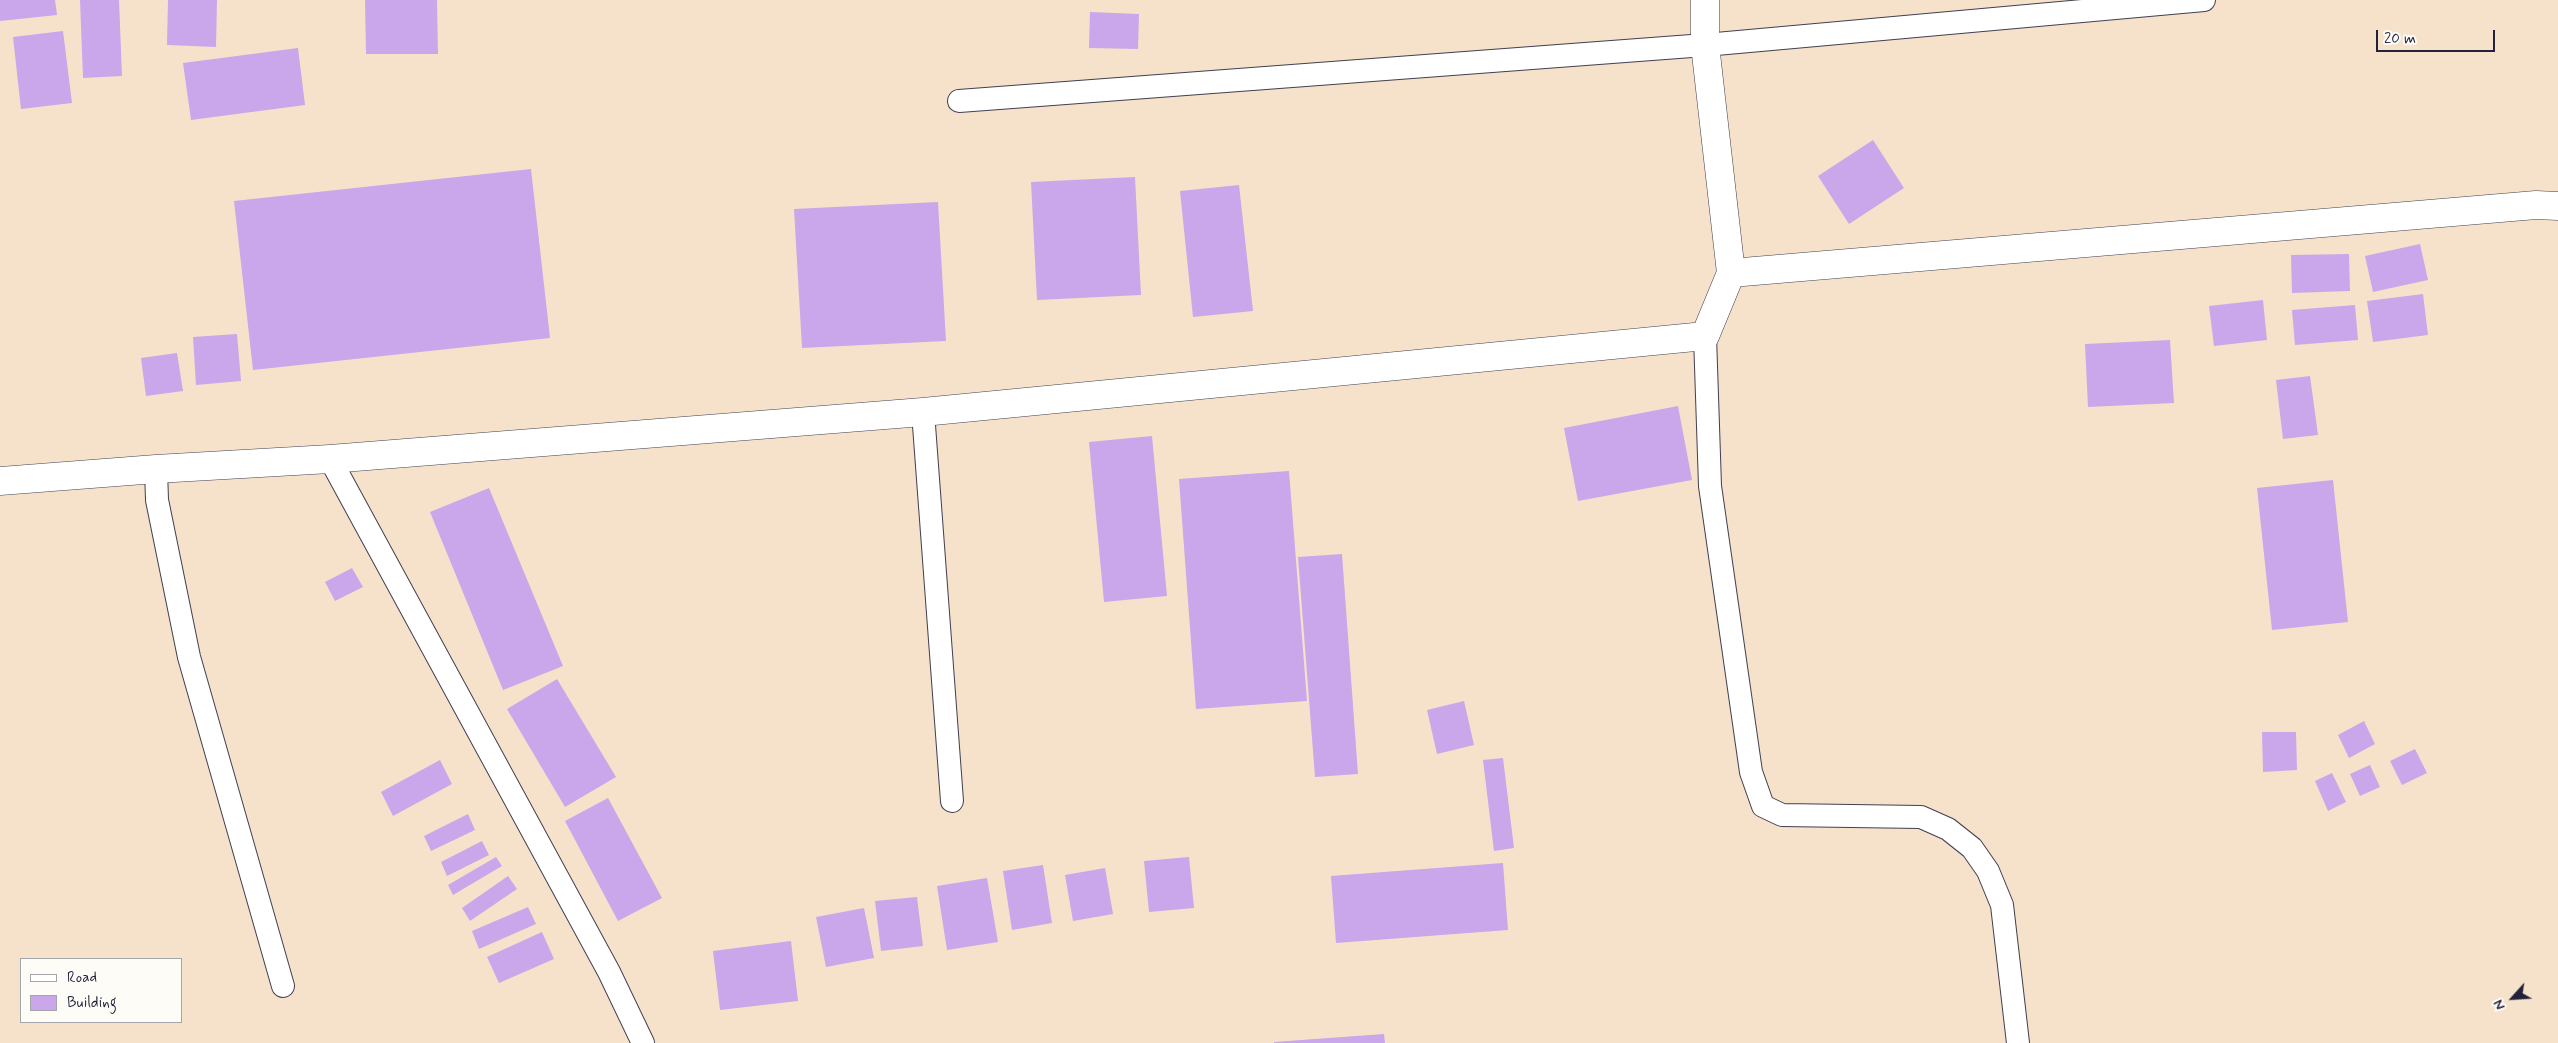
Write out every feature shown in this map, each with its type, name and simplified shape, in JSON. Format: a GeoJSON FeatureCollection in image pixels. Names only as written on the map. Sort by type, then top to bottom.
{"type":"FeatureCollection","features":[{"type":"Feature","properties":{"kind":"street"},"geometry":{"type":"LineString","coordinates":[[0,481],[156,469],[330,459],[923,412],[1705,336],[1731,273],[1705,45],[1704,0]]}},
{"type":"Feature","properties":{"kind":"street"},"geometry":{"type":"LineString","coordinates":[[1731,273],[2536,204],[2558,206]]}},
{"type":"Feature","properties":{"kind":"lane"},"geometry":{"type":"LineString","coordinates":[[959,101],[1705,45],[2204,0]]}},
{"type":"Feature","properties":{"kind":"lane"},"geometry":{"type":"LineString","coordinates":[[1705,336],[1710,486],[1751,772],[1763,806],[1782,815],[1921,817],[1948,829],[1972,848],[1988,871],[2002,905],[2018,1043]]}},
{"type":"Feature","properties":{"kind":"lane"},"geometry":{"type":"LineString","coordinates":[[923,412],[952,801]]}},
{"type":"Feature","properties":{"kind":"lane"},"geometry":{"type":"LineString","coordinates":[[330,459],[609,972],[643,1043]]}},
{"type":"Feature","properties":{"kind":"lane"},"geometry":{"type":"LineString","coordinates":[[156,469],[157,500],[189,657],[283,986]]}},
{"type":"Feature","properties":{"kind":"building"},"geometry":{"type":"Polygon","coordinates":[[[0,0],[55,0],[57,15],[0,21],[0,0]]]}},
{"type":"Feature","properties":{"kind":"building"},"geometry":{"type":"Polygon","coordinates":[[[80,0],[119,0],[122,76],[83,78],[80,0]]]}},
{"type":"Feature","properties":{"kind":"building"},"geometry":{"type":"Polygon","coordinates":[[[168,0],[217,0],[216,47],[167,45],[168,0]]]}},
{"type":"Feature","properties":{"kind":"building"},"geometry":{"type":"Polygon","coordinates":[[[365,0],[437,0],[438,54],[366,54],[365,0]]]}},
{"type":"Feature","properties":{"kind":"building"},"geometry":{"type":"Polygon","coordinates":[[[1090,12],[1139,14],[1138,49],[1089,48],[1090,12]]]}},
{"type":"Feature","properties":{"kind":"building"},"geometry":{"type":"Polygon","coordinates":[[[63,31],[72,103],[21,109],[13,37],[63,31]]]}},
{"type":"Feature","properties":{"kind":"building"},"geometry":{"type":"Polygon","coordinates":[[[298,48],[305,105],[191,120],[183,63],[298,48]]]}},
{"type":"Feature","properties":{"kind":"building"},"geometry":{"type":"Polygon","coordinates":[[[1873,140],[1904,188],[1849,224],[1818,176],[1873,140]]]}},
{"type":"Feature","properties":{"kind":"building"},"geometry":{"type":"Polygon","coordinates":[[[531,169],[550,338],[253,370],[234,201],[531,169]]]}},
{"type":"Feature","properties":{"kind":"building"},"geometry":{"type":"Polygon","coordinates":[[[1135,177],[1141,295],[1037,300],[1031,182],[1135,177]]]}},
{"type":"Feature","properties":{"kind":"building"},"geometry":{"type":"Polygon","coordinates":[[[1239,185],[1253,311],[1193,317],[1180,191],[1239,185]]]}},
{"type":"Feature","properties":{"kind":"building"},"geometry":{"type":"Polygon","coordinates":[[[938,202],[946,341],[802,348],[794,209],[938,202]]]}},
{"type":"Feature","properties":{"kind":"building"},"geometry":{"type":"Polygon","coordinates":[[[2420,244],[2428,280],[2373,292],[2365,256],[2420,244]]]}},
{"type":"Feature","properties":{"kind":"building"},"geometry":{"type":"Polygon","coordinates":[[[2349,254],[2350,291],[2292,293],[2291,255],[2349,254]]]}},
{"type":"Feature","properties":{"kind":"building"},"geometry":{"type":"Polygon","coordinates":[[[2423,294],[2428,335],[2373,342],[2367,301],[2423,294]]]}},
{"type":"Feature","properties":{"kind":"building"},"geometry":{"type":"Polygon","coordinates":[[[2263,300],[2267,340],[2214,346],[2209,306],[2263,300]]]}},
{"type":"Feature","properties":{"kind":"building"},"geometry":{"type":"Polygon","coordinates":[[[2355,305],[2358,340],[2295,345],[2292,310],[2355,305]]]}},
{"type":"Feature","properties":{"kind":"building"},"geometry":{"type":"Polygon","coordinates":[[[237,334],[241,381],[196,385],[193,337],[237,334]]]}},
{"type":"Feature","properties":{"kind":"building"},"geometry":{"type":"Polygon","coordinates":[[[2170,340],[2174,403],[2088,407],[2085,344],[2170,340]]]}},
{"type":"Feature","properties":{"kind":"building"},"geometry":{"type":"Polygon","coordinates":[[[177,353],[183,391],[146,396],[141,358],[177,353]]]}},
{"type":"Feature","properties":{"kind":"building"},"geometry":{"type":"Polygon","coordinates":[[[2310,376],[2318,435],[2283,439],[2276,380],[2310,376]]]}},
{"type":"Feature","properties":{"kind":"building"},"geometry":{"type":"Polygon","coordinates":[[[1678,406],[1692,480],[1578,501],[1564,428],[1678,406]]]}},
{"type":"Feature","properties":{"kind":"building"},"geometry":{"type":"Polygon","coordinates":[[[1152,436],[1167,596],[1104,602],[1089,442],[1152,436]]]}},
{"type":"Feature","properties":{"kind":"building"},"geometry":{"type":"Polygon","coordinates":[[[1289,471],[1307,701],[1196,709],[1179,479],[1289,471]]]}},
{"type":"Feature","properties":{"kind":"building"},"geometry":{"type":"Polygon","coordinates":[[[2333,480],[2348,622],[2272,630],[2257,488],[2333,480]]]}},
{"type":"Feature","properties":{"kind":"building"},"geometry":{"type":"Polygon","coordinates":[[[489,488],[563,666],[503,690],[430,512],[489,488]]]}},
{"type":"Feature","properties":{"kind":"building"},"geometry":{"type":"Polygon","coordinates":[[[1342,554],[1358,774],[1315,777],[1298,557],[1342,554]]]}},
{"type":"Feature","properties":{"kind":"building"},"geometry":{"type":"Polygon","coordinates":[[[352,568],[363,587],[335,601],[325,582],[352,568]]]}},
{"type":"Feature","properties":{"kind":"building"},"geometry":{"type":"Polygon","coordinates":[[[557,679],[616,777],[565,807],[507,709],[557,679]]]}},
{"type":"Feature","properties":{"kind":"building"},"geometry":{"type":"Polygon","coordinates":[[[1464,701],[1474,745],[1437,754],[1427,710],[1464,701]]]}},
{"type":"Feature","properties":{"kind":"building"},"geometry":{"type":"Polygon","coordinates":[[[2364,721],[2375,744],[2349,758],[2338,735],[2364,721]]]}},
{"type":"Feature","properties":{"kind":"building"},"geometry":{"type":"Polygon","coordinates":[[[2262,732],[2296,732],[2297,770],[2263,772],[2262,732]]]}},
{"type":"Feature","properties":{"kind":"building"},"geometry":{"type":"Polygon","coordinates":[[[2415,749],[2427,773],[2402,785],[2390,761],[2415,749]]]}},
{"type":"Feature","properties":{"kind":"building"},"geometry":{"type":"Polygon","coordinates":[[[1503,758],[1514,848],[1494,851],[1483,760],[1503,758]]]}},
{"type":"Feature","properties":{"kind":"building"},"geometry":{"type":"Polygon","coordinates":[[[440,760],[452,784],[393,816],[381,792],[440,760]]]}},
{"type":"Feature","properties":{"kind":"building"},"geometry":{"type":"Polygon","coordinates":[[[2370,765],[2380,787],[2360,796],[2350,774],[2370,765]]]}},
{"type":"Feature","properties":{"kind":"building"},"geometry":{"type":"Polygon","coordinates":[[[2332,773],[2346,802],[2328,811],[2315,781],[2332,773]]]}},
{"type":"Feature","properties":{"kind":"building"},"geometry":{"type":"Polygon","coordinates":[[[608,798],[662,898],[618,921],[565,821],[608,798]]]}},
{"type":"Feature","properties":{"kind":"building"},"geometry":{"type":"Polygon","coordinates":[[[468,814],[475,830],[431,851],[424,836],[468,814]]]}},
{"type":"Feature","properties":{"kind":"building"},"geometry":{"type":"Polygon","coordinates":[[[482,841],[489,855],[447,876],[441,862],[482,841]]]}},
{"type":"Feature","properties":{"kind":"building"},"geometry":{"type":"Polygon","coordinates":[[[496,857],[502,866],[453,895],[448,885],[496,857]]]}},
{"type":"Feature","properties":{"kind":"building"},"geometry":{"type":"Polygon","coordinates":[[[1189,857],[1194,908],[1149,912],[1144,861],[1189,857]]]}},
{"type":"Feature","properties":{"kind":"building"},"geometry":{"type":"Polygon","coordinates":[[[1503,863],[1508,930],[1336,943],[1331,876],[1503,863]]]}},
{"type":"Feature","properties":{"kind":"building"},"geometry":{"type":"Polygon","coordinates":[[[1043,865],[1052,923],[1012,930],[1003,871],[1043,865]]]}},
{"type":"Feature","properties":{"kind":"building"},"geometry":{"type":"Polygon","coordinates":[[[1105,868],[1113,914],[1073,921],[1065,875],[1105,868]]]}},
{"type":"Feature","properties":{"kind":"building"},"geometry":{"type":"Polygon","coordinates":[[[508,876],[517,889],[470,921],[462,908],[508,876]]]}},
{"type":"Feature","properties":{"kind":"building"},"geometry":{"type":"Polygon","coordinates":[[[987,878],[998,942],[947,950],[937,886],[987,878]]]}},
{"type":"Feature","properties":{"kind":"building"},"geometry":{"type":"Polygon","coordinates":[[[917,897],[923,946],[881,951],[875,901],[917,897]]]}},
{"type":"Feature","properties":{"kind":"building"},"geometry":{"type":"Polygon","coordinates":[[[528,907],[536,924],[479,949],[472,931],[528,907]]]}},
{"type":"Feature","properties":{"kind":"building"},"geometry":{"type":"Polygon","coordinates":[[[864,908],[874,958],[826,967],[816,917],[864,908]]]}},
{"type":"Feature","properties":{"kind":"building"},"geometry":{"type":"Polygon","coordinates":[[[542,932],[554,959],[499,983],[487,957],[542,932]]]}},
{"type":"Feature","properties":{"kind":"building"},"geometry":{"type":"Polygon","coordinates":[[[791,941],[798,1001],[720,1010],[713,951],[791,941]]]}},
{"type":"Feature","properties":{"kind":"building"},"geometry":{"type":"Polygon","coordinates":[[[1384,1034],[1385,1043],[1274,1043],[1274,1042],[1384,1034]]]}}]}
